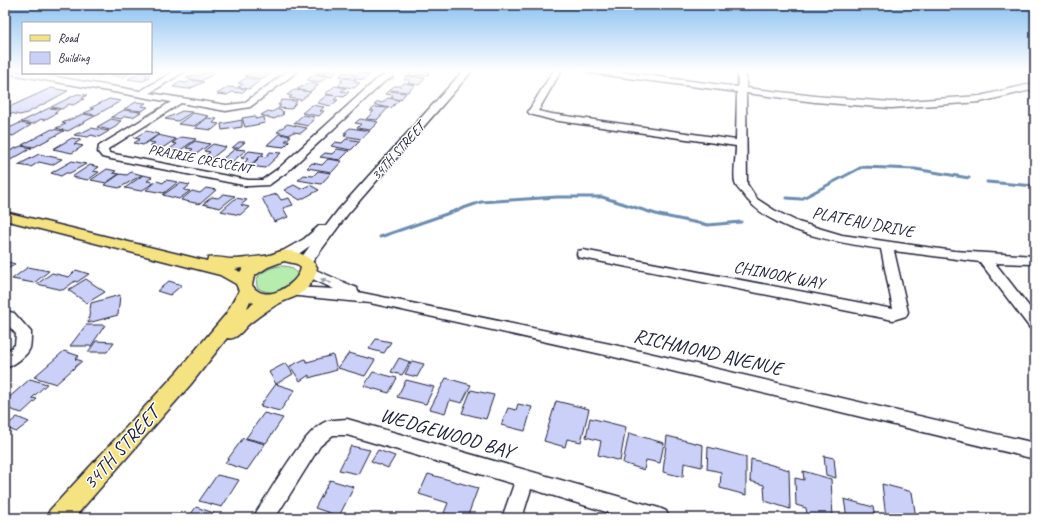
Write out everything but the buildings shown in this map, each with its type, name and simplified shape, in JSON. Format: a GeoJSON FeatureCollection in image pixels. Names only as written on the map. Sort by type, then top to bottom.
{"type":"FeatureCollection","features":[{"type":"Feature","properties":{"kind":"main road"},"geometry":{"type":"LineString","coordinates":[[5,216],[225,271],[246,286],[258,298],[275,298],[293,292],[304,282],[307,267],[293,256],[284,256],[248,264],[232,264],[167,256]]}},
{"type":"Feature","properties":{"kind":"main road"},"geometry":{"type":"LineString","coordinates":[[246,286],[251,270],[266,260]]}},
{"type":"Feature","properties":{"kind":"main road","name":"34TH STREET"},"geometry":{"type":"LineString","coordinates":[[58,518],[184,378],[233,318],[246,286]]}},
{"type":"Feature","properties":{"kind":"main road","name":"34TH STREET"},"geometry":{"type":"LineString","coordinates":[[184,378],[243,319],[275,298]]}},
{"type":"Feature","properties":{"kind":"street"},"geometry":{"type":"LineString","coordinates":[[150,95],[226,108],[246,105],[260,95]]}},
{"type":"Feature","properties":{"kind":"street","name":"PRAIRIE CRESCENT"},"geometry":{"type":"LineString","coordinates":[[180,100],[103,148],[103,152],[106,155],[248,183],[265,183],[283,170],[364,95]]}},
{"type":"Feature","properties":{"kind":"street","name":"34TH STREET"},"geometry":{"type":"LineString","coordinates":[[284,256],[308,242],[343,212],[446,95]]}},
{"type":"Feature","properties":{"kind":"street"},"geometry":{"type":"LineString","coordinates":[[543,95],[533,112],[552,117],[741,144]]}},
{"type":"Feature","properties":{"kind":"street","name":"PLATEAU DRIVE"},"geometry":{"type":"LineString","coordinates":[[742,95],[741,184],[753,201],[778,217],[811,231],[842,239],[984,258],[1035,260]]}},
{"type":"Feature","properties":{"kind":"street"},"geometry":{"type":"LineString","coordinates":[[786,95],[891,105],[980,99],[995,95]]}},
{"type":"Feature","properties":{"kind":"street","name":"34TH STREET"},"geometry":{"type":"LineString","coordinates":[[307,267],[343,212]]}},
{"type":"Feature","properties":{"kind":"street","name":"CHINOOK WAY"},"geometry":{"type":"LineString","coordinates":[[583,254],[892,315],[901,312],[887,246]]}},
{"type":"Feature","properties":{"kind":"street"},"geometry":{"type":"LineString","coordinates":[[984,258],[1035,324]]}},
{"type":"Feature","properties":{"kind":"street","name":"RICHMOND AVENUE"},"geometry":{"type":"LineString","coordinates":[[307,267],[324,280],[370,298]]}},
{"type":"Feature","properties":{"kind":"street","name":"RICHMOND AVENUE"},"geometry":{"type":"LineString","coordinates":[[293,292],[325,293],[370,298],[610,350],[1035,451]]}},
{"type":"Feature","properties":{"kind":"street"},"geometry":{"type":"LineString","coordinates":[[5,316],[9,317],[24,332],[22,348],[5,362]]}},
{"type":"Feature","properties":{"kind":"street","name":"WEDGEWOOD BAY"},"geometry":{"type":"LineString","coordinates":[[264,518],[314,440],[329,428],[347,427],[659,518]]}},
{"type":"Feature","properties":{"kind":"street"},"geometry":{"type":"LineString","coordinates":[[512,518],[525,479]]}},
{"type":"Feature","properties":{"kind":"green space"},"geometry":{"type":"Polygon","coordinates":[[[279,266],[294,269],[297,274],[292,284],[287,288],[276,292],[263,291],[258,288],[256,283],[259,276],[266,270],[279,266]]]}},
{"type":"Feature","properties":{"kind":"waterway"},"geometry":{"type":"LineString","coordinates":[[787,198],[801,199],[862,167],[915,169],[969,178]]}},
{"type":"Feature","properties":{"kind":"waterway"},"geometry":{"type":"LineString","coordinates":[[987,182],[1035,186]]}},
{"type":"Feature","properties":{"kind":"waterway"},"geometry":{"type":"LineString","coordinates":[[380,237],[481,202],[557,197],[602,197],[659,215],[708,225],[741,222]]}}]}
